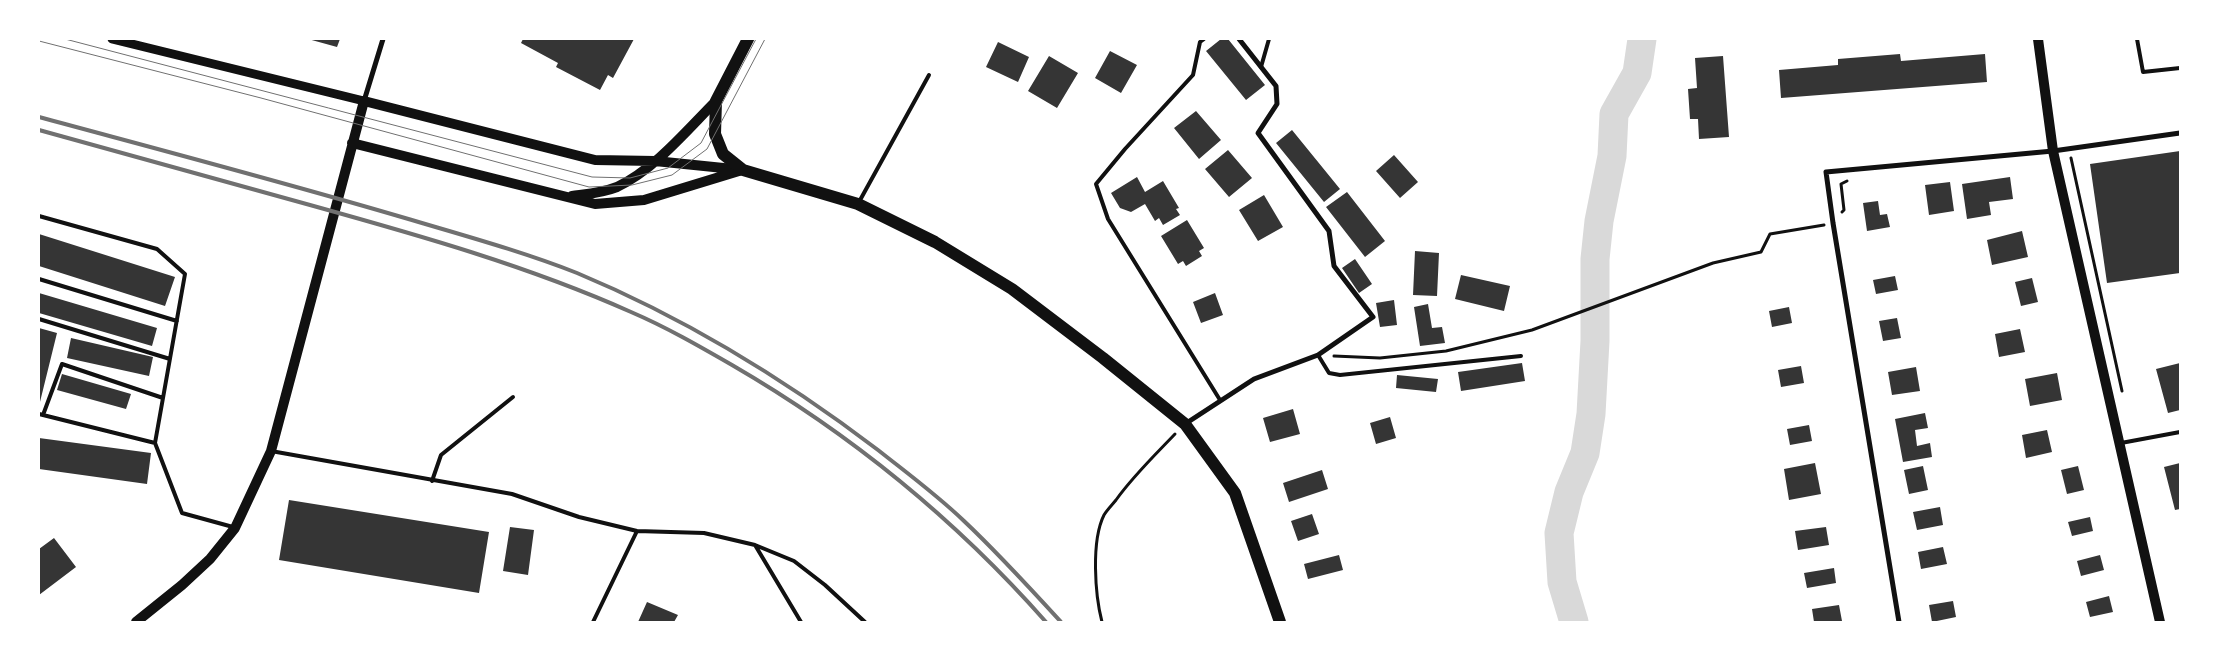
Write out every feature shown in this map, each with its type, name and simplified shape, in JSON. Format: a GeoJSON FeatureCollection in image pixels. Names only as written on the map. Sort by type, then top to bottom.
{"type":"FeatureCollection","features":[{"type":"Feature","properties":{"kind":"main road"},"geometry":{"type":"LineString","coordinates":[[563,197],[598,193],[617,187],[655,161],[716,102],[748,39]]}},
{"type":"Feature","properties":{"kind":"main road"},"geometry":{"type":"LineString","coordinates":[[2038,39],[2054,153],[2160,622]]}},
{"type":"Feature","properties":{"kind":"main road"},"geometry":{"type":"LineString","coordinates":[[136,622],[182,585],[210,559],[235,528],[271,452],[364,102],[595,160],[655,161],[743,170],[858,204],[935,242],[1012,289],[1103,358],[1185,424],[1235,493],[1280,622]]}},
{"type":"Feature","properties":{"kind":"main road"},"geometry":{"type":"LineString","coordinates":[[716,102],[715,134],[723,154],[743,170]]}},
{"type":"Feature","properties":{"kind":"main road"},"geometry":{"type":"LineString","coordinates":[[352,142],[594,204],[644,200],[743,170]]}},
{"type":"Feature","properties":{"kind":"street"},"geometry":{"type":"LineString","coordinates":[[112,39],[364,102],[383,39]]}},
{"type":"Feature","properties":{"kind":"street"},"geometry":{"type":"LineString","coordinates":[[1185,424],[1254,379],[1318,355],[1373,317],[1334,266],[1329,231],[1258,133],[1277,104],[1276,86],[1239,39]]}},
{"type":"Feature","properties":{"kind":"street"},"geometry":{"type":"LineString","coordinates":[[1898,622],[1826,172],[2054,153],[2180,133]]}},
{"type":"Feature","properties":{"kind":"lane"},"geometry":{"type":"LineString","coordinates":[[1204,39],[1200,42],[1193,75],[1125,149],[1096,184],[1108,219],[1220,400]]}},
{"type":"Feature","properties":{"kind":"lane"},"geometry":{"type":"LineString","coordinates":[[1261,67],[1269,39]]}},
{"type":"Feature","properties":{"kind":"lane"},"geometry":{"type":"LineString","coordinates":[[2136,39],[2143,72],[2180,68]]}},
{"type":"Feature","properties":{"kind":"lane"},"geometry":{"type":"LineString","coordinates":[[858,204],[929,75]]}},
{"type":"Feature","properties":{"kind":"lane"},"geometry":{"type":"LineString","coordinates":[[39,216],[157,249],[185,274],[155,443],[182,513],[235,528]]}},
{"type":"Feature","properties":{"kind":"lane"},"geometry":{"type":"LineString","coordinates":[[39,278],[177,321]]}},
{"type":"Feature","properties":{"kind":"lane"},"geometry":{"type":"LineString","coordinates":[[39,319],[170,359]]}},
{"type":"Feature","properties":{"kind":"lane"},"geometry":{"type":"LineString","coordinates":[[1318,355],[1328,374],[1340,376],[1521,356]]}},
{"type":"Feature","properties":{"kind":"lane"},"geometry":{"type":"LineString","coordinates":[[155,443],[41,415],[62,364],[163,398]]}},
{"type":"Feature","properties":{"kind":"lane"},"geometry":{"type":"LineString","coordinates":[[432,481],[441,455],[513,397]]}},
{"type":"Feature","properties":{"kind":"lane"},"geometry":{"type":"LineString","coordinates":[[2119,443],[2180,432]]}},
{"type":"Feature","properties":{"kind":"lane"},"geometry":{"type":"LineString","coordinates":[[271,452],[512,494],[580,517],[637,531],[704,533],[755,545],[794,561],[825,585],[865,622]]}},
{"type":"Feature","properties":{"kind":"lane"},"geometry":{"type":"LineString","coordinates":[[593,622],[637,531]]}},
{"type":"Feature","properties":{"kind":"lane"},"geometry":{"type":"LineString","coordinates":[[755,545],[801,622]]}},
{"type":"Feature","properties":{"kind":"path"},"geometry":{"type":"LineString","coordinates":[[2054,153],[2070,152],[2123,392]]}},
{"type":"Feature","properties":{"kind":"path"},"geometry":{"type":"LineString","coordinates":[[1318,355],[1380,358],[1446,352],[1532,330],[1713,263],[1761,252],[1770,234],[1833,224],[1844,210],[1840,184],[1848,180]]}},
{"type":"Feature","properties":{"kind":"path"},"geometry":{"type":"LineString","coordinates":[[1102,622],[1096,601],[1096,570],[1097,542],[1104,516],[1129,482],[1185,424]]}},
{"type":"Feature","properties":{"kind":"building"},"geometry":{"type":"Polygon","coordinates":[[[308,39],[340,39],[337,47],[308,39]]]}},
{"type":"Feature","properties":{"kind":"building"},"geometry":{"type":"Polygon","coordinates":[[[523,39],[634,39],[613,78],[608,75],[600,90],[556,67],[558,63],[521,43],[523,39]]]}},
{"type":"Feature","properties":{"kind":"building"},"geometry":{"type":"Polygon","coordinates":[[[1221,39],[1228,39],[1265,85],[1246,100],[1206,51],[1221,39]]]}},
{"type":"Feature","properties":{"kind":"building"},"geometry":{"type":"Polygon","coordinates":[[[998,42],[1029,57],[1018,82],[986,67],[998,42]]]}},
{"type":"Feature","properties":{"kind":"building"},"geometry":{"type":"Polygon","coordinates":[[[1110,51],[1137,65],[1121,93],[1095,78],[1110,51]]]}},
{"type":"Feature","properties":{"kind":"building"},"geometry":{"type":"Polygon","coordinates":[[[1900,54],[1901,61],[1985,54],[1987,82],[1781,98],[1779,70],[1838,65],[1838,59],[1900,54]]]}},
{"type":"Feature","properties":{"kind":"building"},"geometry":{"type":"Polygon","coordinates":[[[1049,56],[1078,73],[1057,108],[1028,91],[1049,56]]]}},
{"type":"Feature","properties":{"kind":"building"},"geometry":{"type":"Polygon","coordinates":[[[1723,56],[1729,137],[1699,139],[1698,119],[1690,119],[1688,89],[1697,88],[1695,58],[1723,56]]]}},
{"type":"Feature","properties":{"kind":"building"},"geometry":{"type":"Polygon","coordinates":[[[1196,111],[1221,140],[1199,159],[1174,128],[1196,111]]]}},
{"type":"Feature","properties":{"kind":"building"},"geometry":{"type":"Polygon","coordinates":[[[1292,130],[1340,189],[1324,202],[1276,143],[1292,130]]]}},
{"type":"Feature","properties":{"kind":"building"},"geometry":{"type":"Polygon","coordinates":[[[1228,150],[1252,178],[1229,197],[1205,169],[1228,150]]]}},
{"type":"Feature","properties":{"kind":"building"},"geometry":{"type":"Polygon","coordinates":[[[2180,151],[2180,273],[2107,283],[2090,164],[2180,151]]]}},
{"type":"Feature","properties":{"kind":"building"},"geometry":{"type":"Polygon","coordinates":[[[1394,155],[1418,182],[1400,198],[1376,171],[1394,155]]]}},
{"type":"Feature","properties":{"kind":"building"},"geometry":{"type":"Polygon","coordinates":[[[1137,177],[1145,192],[1163,181],[1179,208],[1176,209],[1180,215],[1163,225],[1159,218],[1155,221],[1145,204],[1131,212],[1120,208],[1111,193],[1137,177]]]}},
{"type":"Feature","properties":{"kind":"building"},"geometry":{"type":"Polygon","coordinates":[[[2010,177],[2013,199],[1989,202],[1991,215],[1967,219],[1962,184],[2010,177]]]}},
{"type":"Feature","properties":{"kind":"building"},"geometry":{"type":"Polygon","coordinates":[[[1950,182],[1954,211],[1929,215],[1925,185],[1950,182]]]}},
{"type":"Feature","properties":{"kind":"building"},"geometry":{"type":"Polygon","coordinates":[[[1347,192],[1385,241],[1365,257],[1326,207],[1347,192]]]}},
{"type":"Feature","properties":{"kind":"building"},"geometry":{"type":"Polygon","coordinates":[[[1264,195],[1283,227],[1258,241],[1239,210],[1264,195]]]}},
{"type":"Feature","properties":{"kind":"building"},"geometry":{"type":"Polygon","coordinates":[[[1878,201],[1880,215],[1887,214],[1890,227],[1867,231],[1863,203],[1878,201]]]}},
{"type":"Feature","properties":{"kind":"building"},"geometry":{"type":"Polygon","coordinates":[[[1187,220],[1204,248],[1199,251],[1202,256],[1186,266],[1183,261],[1178,264],[1161,236],[1187,220]]]}},
{"type":"Feature","properties":{"kind":"building"},"geometry":{"type":"Polygon","coordinates":[[[2022,231],[2028,257],[1992,265],[1987,240],[2022,231]]]}},
{"type":"Feature","properties":{"kind":"building"},"geometry":{"type":"Polygon","coordinates":[[[39,234],[175,277],[165,306],[39,266],[39,234]]]}},
{"type":"Feature","properties":{"kind":"building"},"geometry":{"type":"Polygon","coordinates":[[[1415,251],[1439,253],[1437,296],[1413,295],[1415,251]]]}},
{"type":"Feature","properties":{"kind":"building"},"geometry":{"type":"Polygon","coordinates":[[[1355,259],[1372,284],[1359,293],[1342,268],[1355,259]]]}},
{"type":"Feature","properties":{"kind":"building"},"geometry":{"type":"Polygon","coordinates":[[[1461,275],[1510,286],[1504,311],[1455,299],[1461,275]]]}},
{"type":"Feature","properties":{"kind":"building"},"geometry":{"type":"Polygon","coordinates":[[[1895,276],[1898,290],[1876,294],[1873,280],[1895,276]]]}},
{"type":"Feature","properties":{"kind":"building"},"geometry":{"type":"Polygon","coordinates":[[[2032,278],[2038,302],[2021,306],[2015,282],[2032,278]]]}},
{"type":"Feature","properties":{"kind":"building"},"geometry":{"type":"Polygon","coordinates":[[[39,293],[157,328],[152,346],[39,313],[39,293]]]}},
{"type":"Feature","properties":{"kind":"building"},"geometry":{"type":"Polygon","coordinates":[[[1215,293],[1223,315],[1201,323],[1193,302],[1215,293]]]}},
{"type":"Feature","properties":{"kind":"building"},"geometry":{"type":"Polygon","coordinates":[[[1394,300],[1397,325],[1380,327],[1376,303],[1394,300]]]}},
{"type":"Feature","properties":{"kind":"building"},"geometry":{"type":"Polygon","coordinates":[[[1428,304],[1432,328],[1442,327],[1445,343],[1420,346],[1414,307],[1428,304]]]}},
{"type":"Feature","properties":{"kind":"building"},"geometry":{"type":"Polygon","coordinates":[[[1789,307],[1792,323],[1772,327],[1769,311],[1789,307]]]}},
{"type":"Feature","properties":{"kind":"building"},"geometry":{"type":"Polygon","coordinates":[[[1897,318],[1901,338],[1883,341],[1879,321],[1897,318]]]}},
{"type":"Feature","properties":{"kind":"building"},"geometry":{"type":"Polygon","coordinates":[[[39,328],[57,333],[39,406],[39,328]]]}},
{"type":"Feature","properties":{"kind":"building"},"geometry":{"type":"Polygon","coordinates":[[[2020,329],[2025,352],[1999,357],[1995,334],[2020,329]]]}},
{"type":"Feature","properties":{"kind":"building"},"geometry":{"type":"Polygon","coordinates":[[[71,338],[153,357],[149,376],[67,358],[71,338]]]}},
{"type":"Feature","properties":{"kind":"building"},"geometry":{"type":"Polygon","coordinates":[[[1522,363],[1525,381],[1461,391],[1458,372],[1522,363]]]}},
{"type":"Feature","properties":{"kind":"building"},"geometry":{"type":"Polygon","coordinates":[[[2180,363],[2180,410],[2168,413],[2156,369],[2180,363]]]}},
{"type":"Feature","properties":{"kind":"building"},"geometry":{"type":"Polygon","coordinates":[[[1801,366],[1804,383],[1781,387],[1778,370],[1801,366]]]}},
{"type":"Feature","properties":{"kind":"building"},"geometry":{"type":"Polygon","coordinates":[[[1916,367],[1920,391],[1892,395],[1888,372],[1916,367]]]}},
{"type":"Feature","properties":{"kind":"building"},"geometry":{"type":"Polygon","coordinates":[[[2057,373],[2062,400],[2030,406],[2025,379],[2057,373]]]}},
{"type":"Feature","properties":{"kind":"building"},"geometry":{"type":"Polygon","coordinates":[[[62,374],[131,394],[126,409],[57,390],[62,374]]]}},
{"type":"Feature","properties":{"kind":"building"},"geometry":{"type":"Polygon","coordinates":[[[1397,375],[1438,379],[1436,392],[1396,388],[1397,375]]]}},
{"type":"Feature","properties":{"kind":"building"},"geometry":{"type":"Polygon","coordinates":[[[1293,409],[1300,434],[1270,442],[1263,418],[1293,409]]]}},
{"type":"Feature","properties":{"kind":"building"},"geometry":{"type":"Polygon","coordinates":[[[1925,413],[1928,428],[1915,430],[1917,446],[1930,443],[1932,457],[1903,462],[1895,419],[1925,413]]]}},
{"type":"Feature","properties":{"kind":"building"},"geometry":{"type":"Polygon","coordinates":[[[1390,417],[1396,438],[1376,444],[1370,423],[1390,417]]]}},
{"type":"Feature","properties":{"kind":"building"},"geometry":{"type":"Polygon","coordinates":[[[1809,425],[1812,441],[1790,445],[1787,429],[1809,425]]]}},
{"type":"Feature","properties":{"kind":"building"},"geometry":{"type":"Polygon","coordinates":[[[2047,430],[2052,452],[2026,458],[2022,435],[2047,430]]]}},
{"type":"Feature","properties":{"kind":"building"},"geometry":{"type":"Polygon","coordinates":[[[39,438],[151,453],[147,484],[39,469],[39,438]]]}},
{"type":"Feature","properties":{"kind":"building"},"geometry":{"type":"Polygon","coordinates":[[[1815,463],[1821,494],[1789,500],[1784,469],[1815,463]]]}},
{"type":"Feature","properties":{"kind":"building"},"geometry":{"type":"Polygon","coordinates":[[[2180,463],[2180,509],[2175,510],[2164,467],[2180,463]]]}},
{"type":"Feature","properties":{"kind":"building"},"geometry":{"type":"Polygon","coordinates":[[[1923,466],[1928,490],[1909,494],[1904,470],[1923,466]]]}},
{"type":"Feature","properties":{"kind":"building"},"geometry":{"type":"Polygon","coordinates":[[[2078,466],[2084,490],[2067,494],[2061,470],[2078,466]]]}},
{"type":"Feature","properties":{"kind":"building"},"geometry":{"type":"Polygon","coordinates":[[[1322,470],[1328,489],[1289,502],[1283,483],[1322,470]]]}},
{"type":"Feature","properties":{"kind":"building"},"geometry":{"type":"Polygon","coordinates":[[[289,500],[489,532],[479,593],[279,560],[289,500]]]}},
{"type":"Feature","properties":{"kind":"building"},"geometry":{"type":"Polygon","coordinates":[[[1940,507],[1943,525],[1917,530],[1913,512],[1940,507]]]}},
{"type":"Feature","properties":{"kind":"building"},"geometry":{"type":"Polygon","coordinates":[[[1312,514],[1319,534],[1298,541],[1291,521],[1312,514]]]}},
{"type":"Feature","properties":{"kind":"building"},"geometry":{"type":"Polygon","coordinates":[[[2090,517],[2093,531],[2072,536],[2068,522],[2090,517]]]}},
{"type":"Feature","properties":{"kind":"building"},"geometry":{"type":"Polygon","coordinates":[[[510,527],[534,530],[528,575],[503,571],[510,527]]]}},
{"type":"Feature","properties":{"kind":"building"},"geometry":{"type":"Polygon","coordinates":[[[1826,527],[1829,545],[1798,550],[1795,531],[1826,527]]]}},
{"type":"Feature","properties":{"kind":"building"},"geometry":{"type":"Polygon","coordinates":[[[54,538],[76,567],[39,595],[39,549],[54,538]]]}},
{"type":"Feature","properties":{"kind":"building"},"geometry":{"type":"Polygon","coordinates":[[[1943,547],[1947,564],[1921,569],[1918,552],[1943,547]]]}},
{"type":"Feature","properties":{"kind":"building"},"geometry":{"type":"Polygon","coordinates":[[[1339,555],[1343,570],[1308,579],[1304,564],[1339,555]]]}},
{"type":"Feature","properties":{"kind":"building"},"geometry":{"type":"Polygon","coordinates":[[[2100,555],[2104,570],[2081,576],[2077,561],[2100,555]]]}},
{"type":"Feature","properties":{"kind":"building"},"geometry":{"type":"Polygon","coordinates":[[[1834,568],[1836,583],[1807,588],[1804,573],[1834,568]]]}},
{"type":"Feature","properties":{"kind":"building"},"geometry":{"type":"Polygon","coordinates":[[[2109,596],[2113,612],[2090,617],[2086,602],[2109,596]]]}},
{"type":"Feature","properties":{"kind":"building"},"geometry":{"type":"Polygon","coordinates":[[[1953,601],[1956,617],[1932,622],[1929,605],[1953,601]]]}},
{"type":"Feature","properties":{"kind":"building"},"geometry":{"type":"Polygon","coordinates":[[[647,602],[678,615],[674,622],[638,622],[647,602]]]}},
{"type":"Feature","properties":{"kind":"building"},"geometry":{"type":"Polygon","coordinates":[[[1839,605],[1842,621],[1814,622],[1812,609],[1839,605]]]}},
{"type":"Feature","properties":{"kind":"waterway"},"geometry":{"type":"LineString","coordinates":[[1574,622],[1562,582],[1559,533],[1569,492],[1585,453],[1591,414],[1595,341],[1595,259],[1599,221],[1612,156],[1614,114],[1637,73],[1642,39]]}},
{"type":"Feature","properties":{"kind":"tram line"},"geometry":{"type":"LineString","coordinates":[[65,39],[592,177],[630,178],[668,168],[701,143],[756,39]]}},
{"type":"Feature","properties":{"kind":"tram line"},"geometry":{"type":"LineString","coordinates":[[39,41],[261,98],[589,187],[632,185],[672,175],[707,149],[765,39]]}},
{"type":"Feature","properties":{"kind":"railway"},"geometry":{"type":"LineString","coordinates":[[39,117],[222,166],[491,244],[577,273],[657,310],[734,352],[771,375],[878,450],[933,493],[964,521],[1061,622]]}},
{"type":"Feature","properties":{"kind":"railway"},"geometry":{"type":"LineString","coordinates":[[39,130],[351,216],[472,252],[592,295],[657,324],[732,365],[776,392],[860,450],[900,481],[976,549],[1046,622]]}}]}
